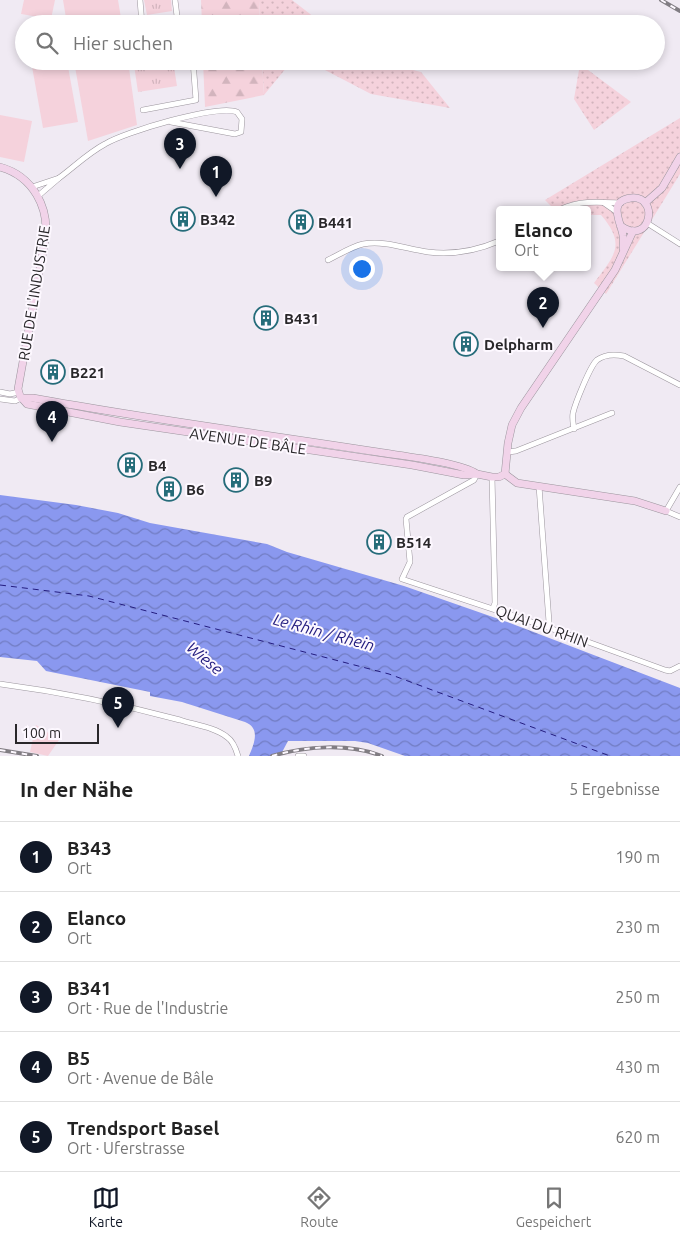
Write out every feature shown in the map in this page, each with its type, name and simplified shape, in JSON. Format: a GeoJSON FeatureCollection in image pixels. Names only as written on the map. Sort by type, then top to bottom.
{"type":"FeatureCollection","features":[{"type":"Feature","properties":{"kind":"main road"},"geometry":{"type":"LineString","coordinates":[[645,203],[662,188],[680,157]]}},
{"type":"Feature","properties":{"kind":"main road","name":"RUE DE L'INDUSTRIE"},"geometry":{"type":"LineString","coordinates":[[0,167],[14,172],[32,187],[38,196],[45,214],[47,232],[19,393]]}},
{"type":"Feature","properties":{"kind":"main road"},"geometry":{"type":"LineString","coordinates":[[630,198],[645,203],[649,213],[644,227],[634,231],[626,230],[621,226],[617,220],[617,212],[621,203],[630,198]]}},
{"type":"Feature","properties":{"kind":"main road"},"geometry":{"type":"LineString","coordinates":[[621,226],[624,237],[623,253]]}},
{"type":"Feature","properties":{"kind":"main road"},"geometry":{"type":"LineString","coordinates":[[634,231],[615,270],[521,408],[512,425],[505,474],[517,483],[635,501],[666,511]]}},
{"type":"Feature","properties":{"kind":"main road","name":"AVENUE DE BÂLE"},"geometry":{"type":"LineString","coordinates":[[19,393],[120,418],[413,458],[466,468],[477,474],[492,477],[500,477],[505,474]]}},
{"type":"Feature","properties":{"kind":"street"},"geometry":{"type":"LineString","coordinates":[[140,0],[141,15]]}},
{"type":"Feature","properties":{"kind":"street"},"geometry":{"type":"LineString","coordinates":[[175,0],[177,15]]}},
{"type":"Feature","properties":{"kind":"street"},"geometry":{"type":"LineString","coordinates":[[143,110],[196,100],[194,70]]}},
{"type":"Feature","properties":{"kind":"street"},"geometry":{"type":"LineString","coordinates":[[38,196],[93,152],[116,138],[137,130],[206,113],[234,110],[242,117],[241,132],[230,134],[204,127],[171,122]]}},
{"type":"Feature","properties":{"kind":"street"},"geometry":{"type":"LineString","coordinates":[[32,187],[59,178]]}},
{"type":"Feature","properties":{"kind":"street"},"geometry":{"type":"LineString","coordinates":[[569,206],[579,202],[621,203]]}},
{"type":"Feature","properties":{"kind":"street"},"geometry":{"type":"LineString","coordinates":[[603,202],[617,212]]}},
{"type":"Feature","properties":{"kind":"street"},"geometry":{"type":"LineString","coordinates":[[647,223],[680,244]]}},
{"type":"Feature","properties":{"kind":"street"},"geometry":{"type":"LineString","coordinates":[[328,260],[363,244],[387,244],[427,252],[445,253],[474,250],[496,242]]}},
{"type":"Feature","properties":{"kind":"street"},"geometry":{"type":"LineString","coordinates":[[574,429],[572,422],[573,412],[592,367],[605,356],[613,354],[624,356],[680,385]]}},
{"type":"Feature","properties":{"kind":"street","name":"AVENUE DE BÂLE"},"geometry":{"type":"LineString","coordinates":[[0,392],[19,393]]}},
{"type":"Feature","properties":{"kind":"street","name":"AVENUE DE BÂLE"},"geometry":{"type":"LineString","coordinates":[[0,399],[15,401],[19,393]]}},
{"type":"Feature","properties":{"kind":"street"},"geometry":{"type":"LineString","coordinates":[[508,452],[516,451],[612,413]]}},
{"type":"Feature","properties":{"kind":"street","name":"QUAI DU RHIN"},"geometry":{"type":"LineString","coordinates":[[477,474],[474,480],[407,517],[410,562],[402,579],[493,608],[670,672],[680,666]]}},
{"type":"Feature","properties":{"kind":"street"},"geometry":{"type":"LineString","coordinates":[[492,477],[495,603],[493,608]]}},
{"type":"Feature","properties":{"kind":"street"},"geometry":{"type":"LineString","coordinates":[[539,486],[549,622],[547,627]]}},
{"type":"Feature","properties":{"kind":"street"},"geometry":{"type":"LineString","coordinates":[[680,487],[666,511],[680,518]]}},
{"type":"Feature","properties":{"kind":"street"},"geometry":{"type":"LineString","coordinates":[[0,684],[82,696],[137,708],[213,730],[228,738],[238,756]]}},
{"type":"Feature","properties":{"kind":"street"},"geometry":{"type":"LineString","coordinates":[[298,756],[304,756]]}},
{"type":"Feature","properties":{"kind":"green space"},"geometry":{"type":"Polygon","coordinates":[[[24,0],[55,0],[52,15],[21,14],[24,0]]]}},
{"type":"Feature","properties":{"kind":"green space"},"geometry":{"type":"Polygon","coordinates":[[[63,0],[118,0],[120,15],[66,15],[63,0]]]}},
{"type":"Feature","properties":{"kind":"green space"},"geometry":{"type":"Polygon","coordinates":[[[144,0],[171,0],[172,11],[147,15],[144,0]]]}},
{"type":"Feature","properties":{"kind":"green space"},"geometry":{"type":"Polygon","coordinates":[[[201,0],[259,0],[260,15],[202,15],[201,0]]]}},
{"type":"Feature","properties":{"kind":"green space"},"geometry":{"type":"Polygon","coordinates":[[[259,0],[292,0],[311,15],[260,15],[259,0]]]}},
{"type":"Feature","properties":{"kind":"green space"},"geometry":{"type":"Polygon","coordinates":[[[33,70],[69,70],[78,122],[43,128],[33,70]]]}},
{"type":"Feature","properties":{"kind":"green space"},"geometry":{"type":"Polygon","coordinates":[[[76,70],[129,70],[137,125],[88,141],[76,70]]]}},
{"type":"Feature","properties":{"kind":"green space"},"geometry":{"type":"Polygon","coordinates":[[[135,70],[174,70],[177,86],[138,92],[135,70]]]}},
{"type":"Feature","properties":{"kind":"green space"},"geometry":{"type":"Polygon","coordinates":[[[203,70],[263,70],[264,95],[205,107],[203,70]]]}},
{"type":"Feature","properties":{"kind":"green space"},"geometry":{"type":"Polygon","coordinates":[[[263,70],[285,70],[264,95],[263,70]]]}},
{"type":"Feature","properties":{"kind":"green space"},"geometry":{"type":"Polygon","coordinates":[[[325,70],[413,70],[421,72],[450,108],[371,94],[325,70]]]}},
{"type":"Feature","properties":{"kind":"green space"},"geometry":{"type":"Polygon","coordinates":[[[579,70],[588,70],[631,102],[594,130],[574,99],[579,70]]]}},
{"type":"Feature","properties":{"kind":"green space"},"geometry":{"type":"Polygon","coordinates":[[[0,115],[32,121],[24,162],[0,157],[0,115]]]}},
{"type":"Feature","properties":{"kind":"green space"},"geometry":{"type":"Polygon","coordinates":[[[680,118],[680,174],[606,294],[594,283],[612,258],[615,250],[614,234],[609,225],[601,215],[591,215],[591,206],[551,206],[545,200],[680,118]]]}},
{"type":"Feature","properties":{"kind":"green space"},"geometry":{"type":"Polygon","coordinates":[[[36,725],[59,740],[48,756],[30,752],[36,725]]]}},
{"type":"Feature","properties":{"kind":"water"},"geometry":{"type":"Polygon","coordinates":[[[0,495],[76,505],[118,513],[150,523],[267,544],[287,552],[404,586],[510,623],[680,688],[680,756],[405,756],[368,743],[355,741],[288,741],[280,756],[249,756],[255,732],[245,722],[182,702],[150,696],[150,692],[46,671],[37,661],[0,657],[0,495]]]}},
{"type":"Feature","properties":{"kind":"ferry route"},"geometry":{"type":"LineString","coordinates":[[0,585],[89,596],[389,674],[610,756]]}},
{"type":"Feature","properties":{"kind":"railway"},"geometry":{"type":"LineString","coordinates":[[661,0],[680,11]]}},
{"type":"Feature","properties":{"kind":"railway"},"geometry":{"type":"LineString","coordinates":[[272,756],[299,750],[327,747],[355,749],[382,756]]}},
{"type":"Feature","properties":{"kind":"railway"},"geometry":{"type":"LineString","coordinates":[[0,750],[37,756]]}},
{"type":"Feature","properties":{"kind":"place","name":"B341"},"geometry":{"type":"Point","coordinates":[180,169]}},
{"type":"Feature","properties":{"kind":"place","name":"B343"},"geometry":{"type":"Point","coordinates":[216,197]}},
{"type":"Feature","properties":{"kind":"place","name":"B342"},"geometry":{"type":"Point","coordinates":[183,219]}},
{"type":"Feature","properties":{"kind":"place","name":"B441"},"geometry":{"type":"Point","coordinates":[301,222]}},
{"type":"Feature","properties":{"kind":"place","name":"B431"},"geometry":{"type":"Point","coordinates":[266,318]}},
{"type":"Feature","properties":{"kind":"place","name":"Elanco"},"geometry":{"type":"Point","coordinates":[543,328]}},
{"type":"Feature","properties":{"kind":"place","name":"Delpharm"},"geometry":{"type":"Point","coordinates":[466,344]}},
{"type":"Feature","properties":{"kind":"place","name":"B221"},"geometry":{"type":"Point","coordinates":[53,372]}},
{"type":"Feature","properties":{"kind":"place","name":"B5"},"geometry":{"type":"Point","coordinates":[52,442]}},
{"type":"Feature","properties":{"kind":"place","name":"B4"},"geometry":{"type":"Point","coordinates":[130,465]}},
{"type":"Feature","properties":{"kind":"place","name":"B9"},"geometry":{"type":"Point","coordinates":[236,480]}},
{"type":"Feature","properties":{"kind":"place","name":"B6"},"geometry":{"type":"Point","coordinates":[169,489]}},
{"type":"Feature","properties":{"kind":"place","name":"B514"},"geometry":{"type":"Point","coordinates":[379,542]}},
{"type":"Feature","properties":{"kind":"place","name":"Trendsport Basel"},"geometry":{"type":"Point","coordinates":[118,728]}},
{"type":"Feature","properties":{"kind":"water label","name":"Le Rhin / Rhein"},"geometry":{"type":"Point","coordinates":[324,632]}},
{"type":"Feature","properties":{"kind":"water label","name":"Wiese"},"geometry":{"type":"Point","coordinates":[205,658]}}]}
